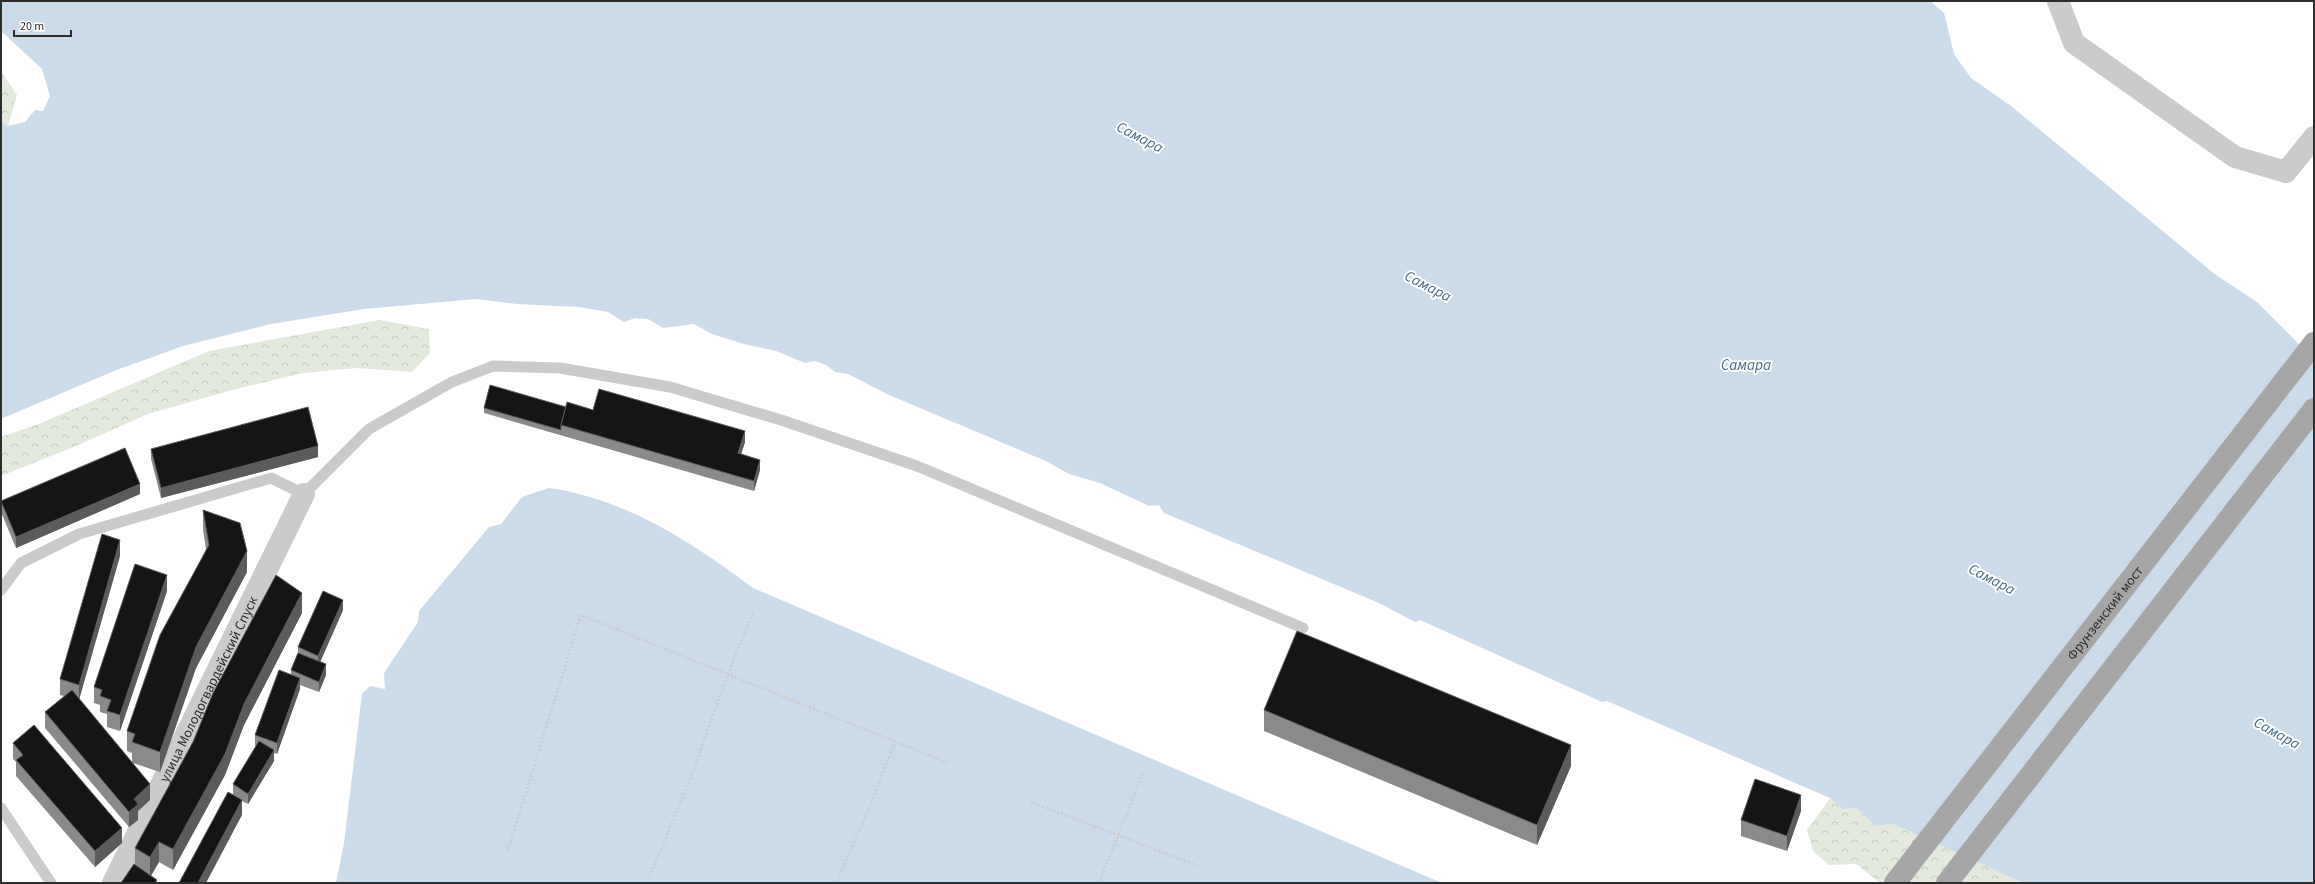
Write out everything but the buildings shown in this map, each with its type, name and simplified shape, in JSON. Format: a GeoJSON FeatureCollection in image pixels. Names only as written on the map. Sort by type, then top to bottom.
{"type":"FeatureCollection","features":[{"type":"Feature","properties":{"kind":"main road","name":"Фрунзенский мост"},"geometry":{"type":"LineString","coordinates":[[1895,883],[2314,343]]}},
{"type":"Feature","properties":{"kind":"main road"},"geometry":{"type":"LineString","coordinates":[[1946,883],[2314,409]]}},
{"type":"Feature","properties":{"kind":"street"},"geometry":{"type":"LineString","coordinates":[[2058,1],[2074,43],[2235,157],[2286,172],[2314,137]]}},
{"type":"Feature","properties":{"kind":"street","name":"улица Молодогвардейский Спуск"},"geometry":{"type":"LineString","coordinates":[[113,883],[304,494]]}},
{"type":"Feature","properties":{"kind":"lane"},"geometry":{"type":"LineString","coordinates":[[1,590],[21,564],[79,534],[271,478],[304,494],[369,429],[452,382],[493,366],[560,368],[670,387],[781,420],[917,466],[1303,628]]}},
{"type":"Feature","properties":{"kind":"lane"},"geometry":{"type":"LineString","coordinates":[[1,808],[51,883]]}},
{"type":"Feature","properties":{"kind":"path"},"geometry":{"type":"LineString","coordinates":[[650,876],[689,782],[728,674],[754,611]]}},
{"type":"Feature","properties":{"kind":"path"},"geometry":{"type":"LineString","coordinates":[[508,850],[581,615],[948,763]]}},
{"type":"Feature","properties":{"kind":"path"},"geometry":{"type":"LineString","coordinates":[[836,883],[865,818],[895,742]]}},
{"type":"Feature","properties":{"kind":"path"},"geometry":{"type":"LineString","coordinates":[[1099,883],[1143,773]]}},
{"type":"Feature","properties":{"kind":"path"},"geometry":{"type":"LineString","coordinates":[[1031,802],[1196,865]]}},
{"type":"Feature","properties":{"kind":"green space"},"geometry":{"type":"Polygon","coordinates":[[[1,71],[17,95],[8,126],[1,122],[1,71]]]}},
{"type":"Feature","properties":{"kind":"green space"},"geometry":{"type":"Polygon","coordinates":[[[380,320],[429,329],[430,353],[412,372],[357,368],[303,373],[232,390],[148,414],[76,446],[1,476],[1,437],[41,423],[209,351],[380,320]]]}},
{"type":"Feature","properties":{"kind":"green space"},"geometry":{"type":"Polygon","coordinates":[[[1830,798],[1842,809],[1856,808],[1876,826],[1893,824],[2023,883],[1880,883],[1856,864],[1829,865],[1813,851],[1807,830],[1830,798]]]}},
{"type":"Feature","properties":{"kind":"water","name":"Самара"},"geometry":{"type":"Polygon","coordinates":[[[1,1],[1930,1],[1944,13],[1954,54],[1971,78],[2011,106],[2216,275],[2257,302],[2314,359],[2314,883],[2023,883],[1893,824],[1876,826],[1856,808],[1842,809],[1830,798],[1607,701],[1602,702],[1420,620],[1415,622],[1379,603],[1164,513],[1159,505],[1149,506],[1100,483],[1069,474],[1046,461],[889,395],[848,374],[835,372],[826,365],[815,361],[805,363],[776,351],[744,344],[712,334],[694,324],[663,328],[648,319],[635,318],[624,322],[608,312],[579,307],[517,304],[476,299],[364,309],[271,324],[183,346],[114,371],[1,419],[1,122],[8,126],[25,122],[35,110],[43,111],[50,96],[42,69],[1,31],[1,1]]]}},
{"type":"Feature","properties":{"kind":"water"},"geometry":{"type":"Polygon","coordinates":[[[549,488],[605,502],[631,512],[682,539],[753,588],[1442,883],[336,883],[344,843],[362,694],[370,686],[385,689],[384,673],[418,622],[419,611],[489,527],[501,524],[522,497],[549,488]]]}}]}
